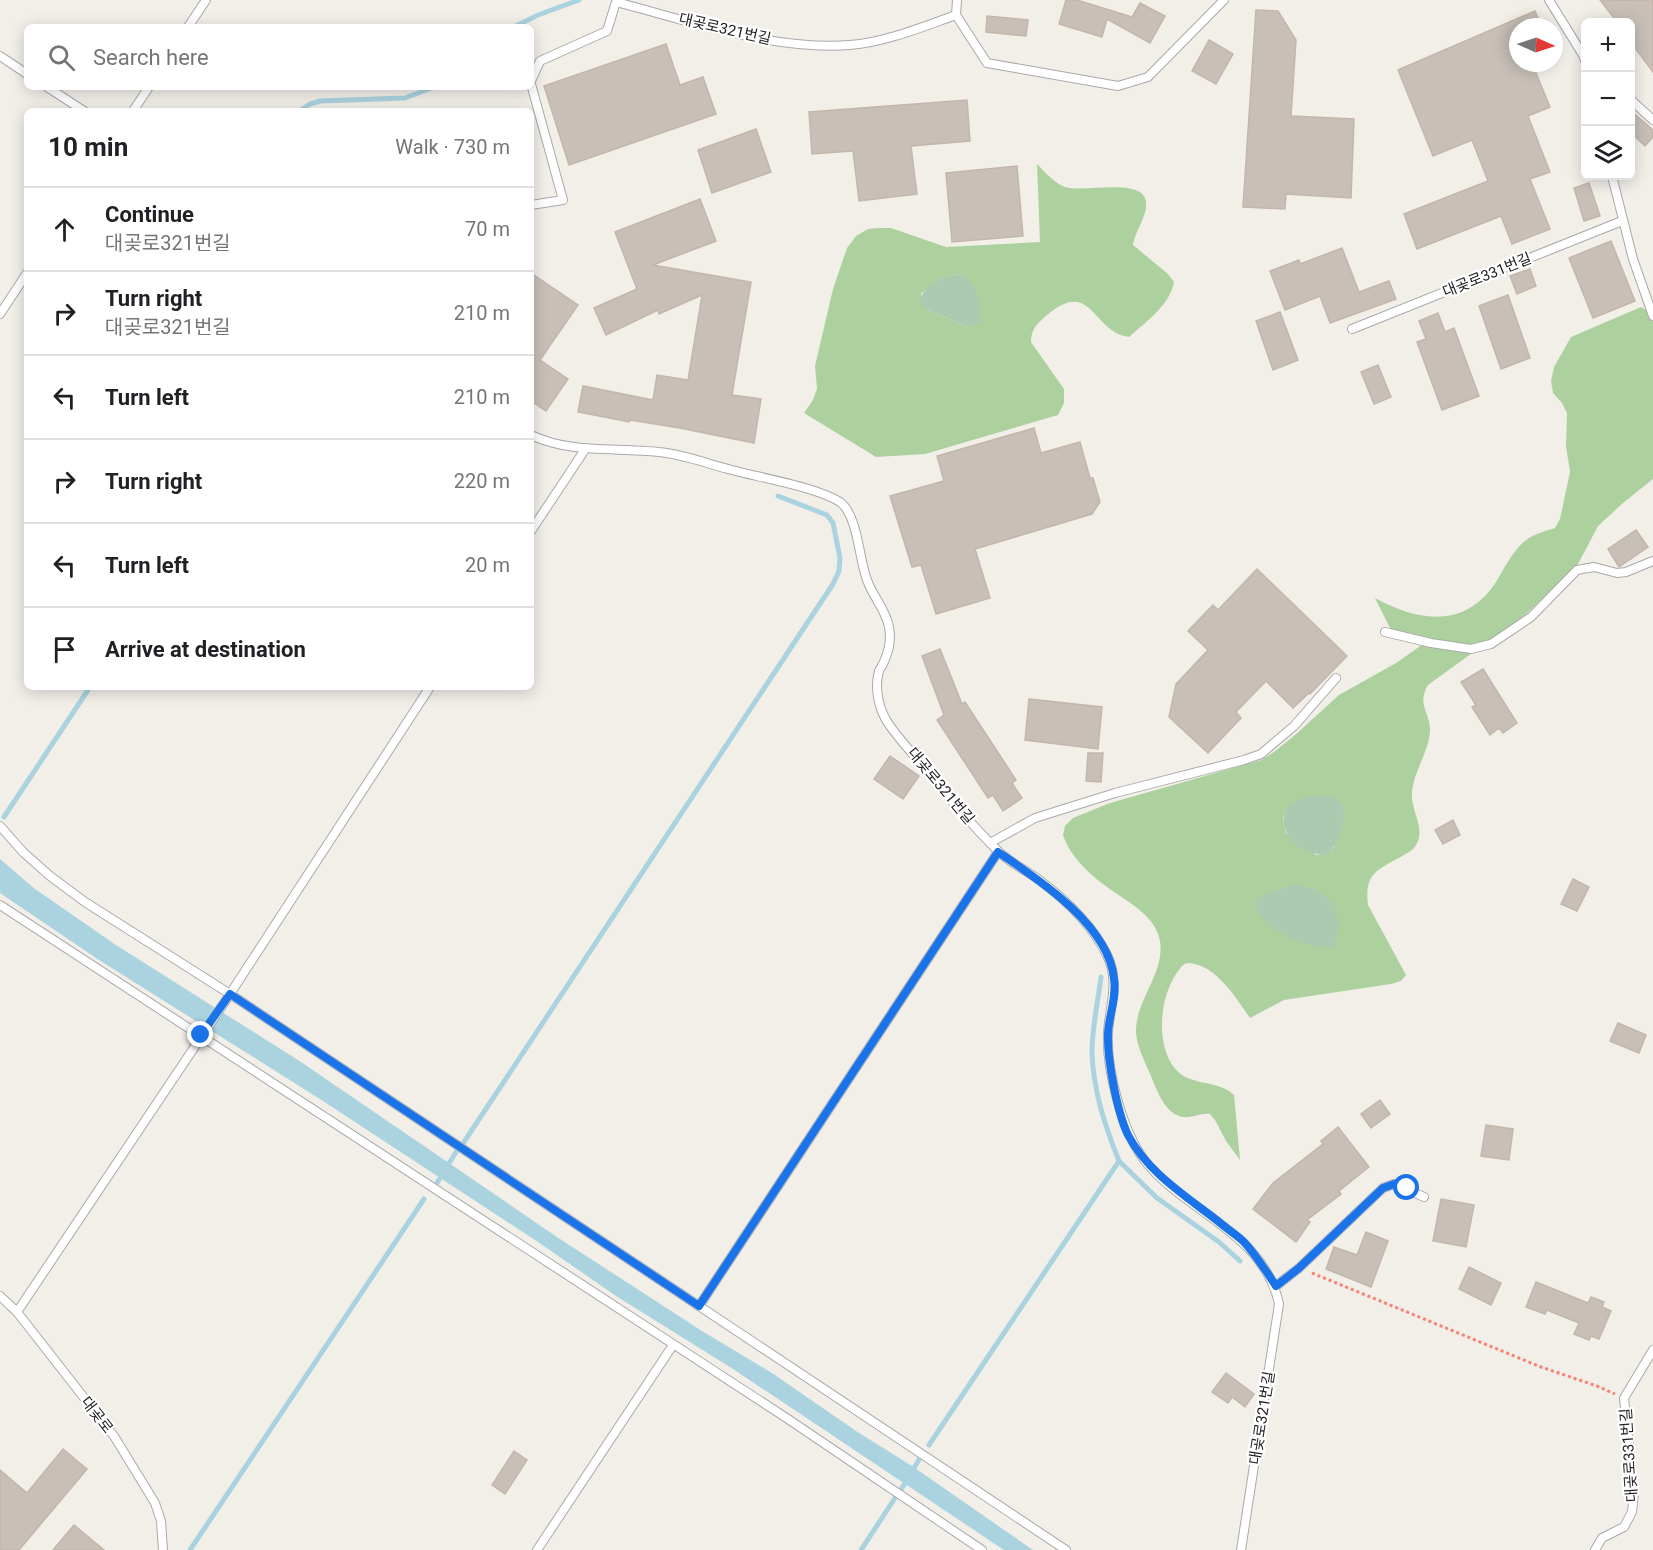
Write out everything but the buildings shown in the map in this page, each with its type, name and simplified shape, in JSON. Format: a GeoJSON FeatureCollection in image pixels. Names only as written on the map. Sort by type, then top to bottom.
{"type":"FeatureCollection","features":[{"type":"Feature","properties":{"kind":"lane"},"geometry":{"type":"LineString","coordinates":[[190,24],[206,0]]}},
{"type":"Feature","properties":{"kind":"lane"},"geometry":{"type":"LineString","coordinates":[[957,0],[956,15],[987,63],[1118,86],[1148,77],[1224,0]]}},
{"type":"Feature","properties":{"kind":"lane"},"geometry":{"type":"LineString","coordinates":[[1549,0],[1581,52]]}},
{"type":"Feature","properties":{"kind":"lane","name":"대곶로321번길"},"geometry":{"type":"LineString","coordinates":[[534,76],[540,61],[606,31],[616,2],[788,44],[851,45],[904,33],[956,15]]}},
{"type":"Feature","properties":{"kind":"lane"},"geometry":{"type":"LineString","coordinates":[[0,56],[24,72]]}},
{"type":"Feature","properties":{"kind":"lane"},"geometry":{"type":"LineString","coordinates":[[52,90],[79,108]]}},
{"type":"Feature","properties":{"kind":"lane"},"geometry":{"type":"LineString","coordinates":[[135,108],[147,90]]}},
{"type":"Feature","properties":{"kind":"lane","name":"대곶로321번길"},"geometry":{"type":"LineString","coordinates":[[533,90],[563,200],[534,205]]}},
{"type":"Feature","properties":{"kind":"lane"},"geometry":{"type":"LineString","coordinates":[[1635,104],[1653,120]]}},
{"type":"Feature","properties":{"kind":"lane"},"geometry":{"type":"LineString","coordinates":[[1613,180],[1622,220],[1653,316]]}},
{"type":"Feature","properties":{"kind":"lane","name":"대곶로331번길"},"geometry":{"type":"LineString","coordinates":[[1352,329],[1622,220]]}},
{"type":"Feature","properties":{"kind":"lane"},"geometry":{"type":"LineString","coordinates":[[0,314],[24,278]]}},
{"type":"Feature","properties":{"kind":"lane","name":"대곶로321번길"},"geometry":{"type":"LineString","coordinates":[[534,436],[549,443],[586,448],[662,452],[813,492],[839,502],[848,511],[868,582],[885,614],[889,627],[890,642],[878,683],[878,700],[889,725],[961,813],[998,852],[1040,881],[1073,908],[1097,938],[1108,957],[1114,978],[1109,1040],[1117,1098],[1128,1133],[1145,1161],[1162,1179],[1243,1241],[1276,1286],[1279,1304],[1241,1550]]}},
{"type":"Feature","properties":{"kind":"lane"},"geometry":{"type":"LineString","coordinates":[[534,526],[586,448]]}},
{"type":"Feature","properties":{"kind":"lane"},"geometry":{"type":"LineString","coordinates":[[1385,632],[1431,643],[1471,649],[1491,644],[1531,617],[1577,570],[1594,567],[1617,573],[1626,572],[1653,561]]}},
{"type":"Feature","properties":{"kind":"lane"},"geometry":{"type":"LineString","coordinates":[[990,843],[1035,818],[1115,793],[1261,754],[1294,726],[1336,678]]}},
{"type":"Feature","properties":{"kind":"lane"},"geometry":{"type":"LineString","coordinates":[[17,1312],[230,994],[428,690]]}},
{"type":"Feature","properties":{"kind":"lane"},"geometry":{"type":"LineString","coordinates":[[0,826],[23,852],[85,902],[230,994],[1066,1550]]}},
{"type":"Feature","properties":{"kind":"lane"},"geometry":{"type":"LineString","coordinates":[[699,1306],[998,852]]}},
{"type":"Feature","properties":{"kind":"lane"},"geometry":{"type":"LineString","coordinates":[[0,905],[982,1550]]}},
{"type":"Feature","properties":{"kind":"lane"},"geometry":{"type":"LineString","coordinates":[[1276,1286],[1299,1268],[1383,1188],[1394,1184],[1424,1197]]}},
{"type":"Feature","properties":{"kind":"lane","name":"대곶로"},"geometry":{"type":"LineString","coordinates":[[0,1296],[17,1312],[114,1436],[155,1503],[160,1521],[163,1550]]}},
{"type":"Feature","properties":{"kind":"lane"},"geometry":{"type":"LineString","coordinates":[[537,1550],[673,1345]]}},
{"type":"Feature","properties":{"kind":"lane","name":"대곶로331번길"},"geometry":{"type":"LineString","coordinates":[[1595,1550],[1602,1538],[1624,1527],[1632,1512],[1634,1493],[1624,1398],[1653,1350]]}},
{"type":"Feature","properties":{"kind":"path"},"geometry":{"type":"LineString","coordinates":[[1299,1268],[1530,1363],[1597,1386],[1624,1398]]}},
{"type":"Feature","properties":{"kind":"green space"},"geometry":{"type":"Polygon","coordinates":[[[1037,164],[1053,180],[1065,187],[1123,188],[1142,194],[1146,207],[1133,245],[1168,274],[1174,282],[1162,306],[1129,337],[1107,326],[1083,304],[1074,302],[1062,305],[1038,324],[1033,330],[1031,342],[1064,389],[1064,403],[1058,415],[925,454],[876,457],[804,413],[817,389],[815,366],[833,289],[847,248],[856,236],[868,229],[891,228],[946,247],[1040,242],[1037,164]],[[960,274],[948,276],[930,286],[921,294],[925,309],[969,327],[978,323],[977,295],[966,278],[960,274]]]}},
{"type":"Feature","properties":{"kind":"green space"},"geometry":{"type":"Polygon","coordinates":[[[960,274],[971,282],[978,294],[979,323],[969,327],[925,309],[919,302],[930,285],[947,276],[960,274]]]}},
{"type":"Feature","properties":{"kind":"green space"},"geometry":{"type":"Polygon","coordinates":[[[1641,307],[1653,314],[1653,479],[1598,526],[1578,564],[1526,614],[1428,685],[1423,698],[1430,725],[1429,740],[1415,778],[1412,794],[1419,825],[1419,837],[1412,850],[1375,873],[1368,885],[1367,894],[1368,905],[1406,975],[1401,981],[1391,984],[1284,1000],[1250,1018],[1239,1001],[1217,976],[1200,965],[1188,963],[1176,974],[1166,995],[1162,1033],[1168,1056],[1179,1073],[1194,1080],[1219,1086],[1234,1095],[1240,1160],[1210,1114],[1187,1117],[1177,1115],[1167,1107],[1159,1095],[1142,1055],[1136,1033],[1140,1009],[1158,965],[1160,941],[1157,931],[1145,915],[1097,879],[1079,862],[1063,835],[1065,826],[1073,818],[1110,803],[1261,760],[1295,735],[1339,695],[1396,663],[1426,642],[1393,634],[1375,598],[1407,612],[1439,617],[1454,615],[1482,599],[1521,545],[1532,536],[1555,528],[1560,519],[1570,472],[1566,446],[1567,413],[1553,393],[1551,381],[1554,367],[1571,337],[1641,307]],[[1287,809],[1283,818],[1286,833],[1316,855],[1327,854],[1335,846],[1287,809]]]}},
{"type":"Feature","properties":{"kind":"green space"},"geometry":{"type":"Polygon","coordinates":[[[1312,795],[1329,796],[1343,805],[1341,832],[1336,844],[1327,855],[1312,853],[1299,847],[1289,837],[1286,830],[1284,814],[1289,806],[1312,795]]]}},
{"type":"Feature","properties":{"kind":"green space"},"geometry":{"type":"Polygon","coordinates":[[[1291,885],[1315,890],[1332,903],[1338,923],[1333,947],[1311,946],[1290,938],[1271,925],[1256,910],[1256,901],[1263,895],[1291,885]]]}},
{"type":"Feature","properties":{"kind":"water"},"geometry":{"type":"Polygon","coordinates":[[[0,859],[35,889],[116,945],[301,1062],[557,1237],[702,1331],[772,1373],[1033,1550],[1004,1550],[733,1369],[616,1296],[323,1101],[99,960],[0,893],[0,859]]]}},
{"type":"Feature","properties":{"kind":"waterway"},"geometry":{"type":"LineString","coordinates":[[520,24],[579,0]]}},
{"type":"Feature","properties":{"kind":"waterway"},"geometry":{"type":"LineString","coordinates":[[304,108],[320,101],[405,98],[426,90]]}},
{"type":"Feature","properties":{"kind":"waterway"},"geometry":{"type":"LineString","coordinates":[[464,1142],[833,584],[839,571],[840,558],[833,523],[827,515],[778,496]]}},
{"type":"Feature","properties":{"kind":"waterway"},"geometry":{"type":"LineString","coordinates":[[4,817],[88,690]]}},
{"type":"Feature","properties":{"kind":"waterway"},"geometry":{"type":"LineString","coordinates":[[929,1445],[1119,1161],[1101,1108],[1093,1066],[1093,1033],[1101,977]]}},
{"type":"Feature","properties":{"kind":"waterway"},"geometry":{"type":"LineString","coordinates":[[437,1183],[456,1152]]}},
{"type":"Feature","properties":{"kind":"waterway"},"geometry":{"type":"LineString","coordinates":[[1119,1161],[1157,1198],[1219,1242],[1240,1261]]}},
{"type":"Feature","properties":{"kind":"waterway"},"geometry":{"type":"LineString","coordinates":[[190,1550],[424,1199]]}},
{"type":"Feature","properties":{"kind":"waterway"},"geometry":{"type":"LineString","coordinates":[[902,1488],[920,1458]]}},
{"type":"Feature","properties":{"kind":"waterway"},"geometry":{"type":"LineString","coordinates":[[861,1550],[895,1498]]}},
{"type":"Feature","properties":{"kind":"route"},"geometry":{"type":"LineString","coordinates":[[201,1035],[230,994],[699,1306],[998,852],[1040,881],[1073,908],[1097,938],[1108,957],[1114,978],[1114,1001],[1108,1032],[1117,1098],[1128,1133],[1145,1161],[1162,1179],[1243,1241],[1276,1286],[1299,1268],[1383,1188],[1394,1184],[1407,1188]]}}]}
